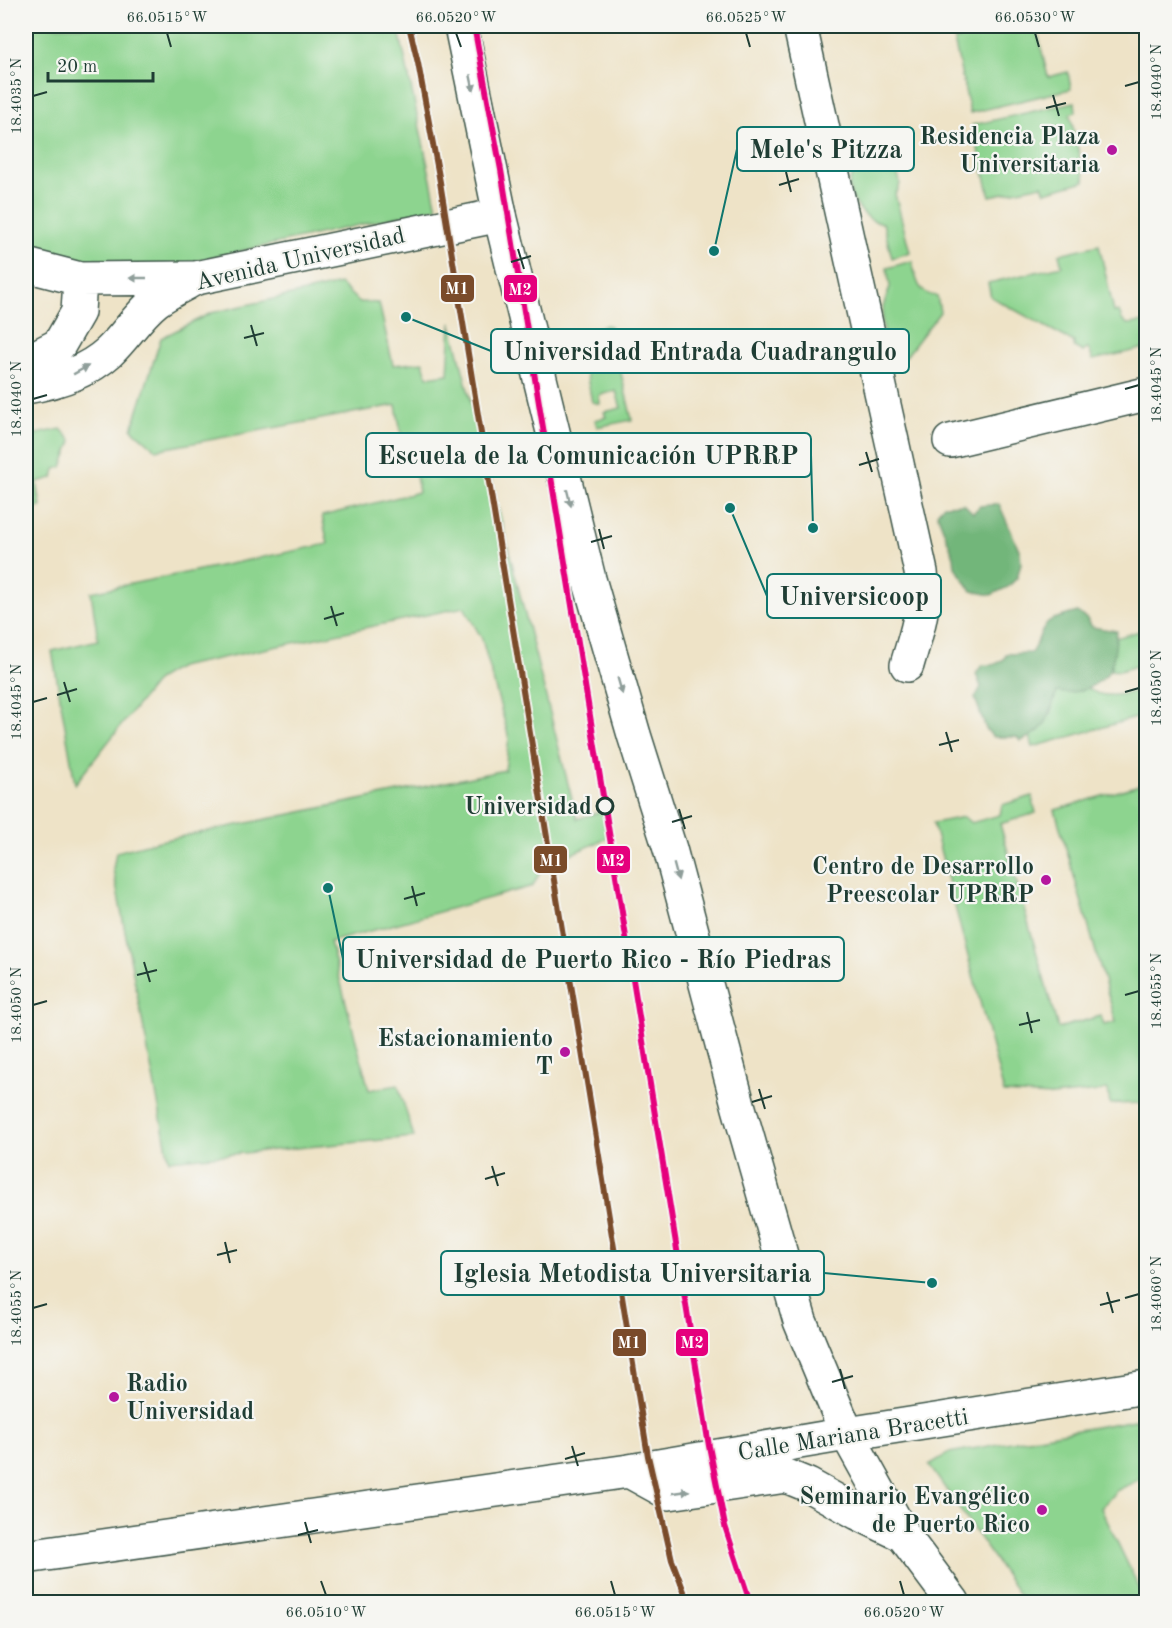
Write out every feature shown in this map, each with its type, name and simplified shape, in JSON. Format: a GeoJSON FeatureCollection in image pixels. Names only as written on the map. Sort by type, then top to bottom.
{"type":"FeatureCollection","features":[{"type":"Feature","properties":{"kind":"street"},"geometry":{"type":"LineString","coordinates":[[461,26],[500,215],[589,579],[633,735],[670,849],[739,1108],[800,1321],[847,1434],[903,1535],[953,1602]]}},
{"type":"Feature","properties":{"kind":"street"},"geometry":{"type":"LineString","coordinates":[[800,26],[921,572],[924,595],[908,665]]}},
{"type":"Feature","properties":{"kind":"street","name":"Avenida Universidad"},"geometry":{"type":"LineString","coordinates":[[26,387],[48,383],[79,372],[109,352],[137,319],[157,300],[196,278],[500,215]]}},
{"type":"Feature","properties":{"kind":"street"},"geometry":{"type":"LineString","coordinates":[[26,265],[80,279],[196,278]]}},
{"type":"Feature","properties":{"kind":"street"},"geometry":{"type":"LineString","coordinates":[[26,362],[59,345],[78,312],[80,279]]}},
{"type":"Feature","properties":{"kind":"street"},"geometry":{"type":"LineString","coordinates":[[950,441],[1146,394]]}},
{"type":"Feature","properties":{"kind":"street","name":"Calle Mariana Bracetti"},"geometry":{"type":"LineString","coordinates":[[26,1557],[629,1471],[1146,1387]]}},
{"type":"Feature","properties":{"kind":"street"},"geometry":{"type":"LineString","coordinates":[[629,1471],[669,1493],[786,1476],[808,1485],[903,1535]]}},
{"type":"Feature","properties":{"kind":"green space"},"geometry":{"type":"Polygon","coordinates":[[[26,26],[398,26],[437,208],[178,265],[128,269],[26,255],[26,26]]]}},
{"type":"Feature","properties":{"kind":"green space"},"geometry":{"type":"Polygon","coordinates":[[[993,26],[1036,26],[1048,77],[1068,72],[1071,89],[970,113],[954,40],[994,31],[993,26]]]}},
{"type":"Feature","properties":{"kind":"green space"},"geometry":{"type":"Polygon","coordinates":[[[1075,102],[1076,112],[1070,114],[1085,181],[1045,192],[1042,185],[990,196],[972,125],[1075,102]]]}},
{"type":"Feature","properties":{"kind":"green space"},"geometry":{"type":"Polygon","coordinates":[[[874,167],[897,173],[900,184],[895,194],[910,252],[892,258],[883,223],[872,220],[864,214],[854,201],[849,187],[853,174],[861,168],[874,167]]]}},
{"type":"Feature","properties":{"kind":"green space"},"geometry":{"type":"Polygon","coordinates":[[[1099,245],[1114,312],[1119,311],[1122,320],[1128,324],[1146,322],[1146,348],[1093,360],[1088,348],[1083,352],[1074,347],[1074,342],[991,297],[988,283],[1062,266],[1059,254],[1099,245]]]}},
{"type":"Feature","properties":{"kind":"green space"},"geometry":{"type":"Polygon","coordinates":[[[912,261],[918,284],[925,292],[937,296],[940,312],[900,364],[889,351],[882,322],[883,307],[890,287],[887,268],[912,261]]]}},
{"type":"Feature","properties":{"kind":"green space"},"geometry":{"type":"Polygon","coordinates":[[[340,284],[359,302],[379,303],[393,365],[423,362],[427,377],[448,374],[451,323],[577,819],[603,811],[608,838],[543,866],[533,886],[330,942],[369,1090],[398,1085],[414,1137],[169,1160],[113,869],[116,852],[505,770],[509,738],[482,639],[464,607],[179,667],[157,680],[75,784],[52,651],[98,640],[91,592],[328,544],[322,516],[419,492],[412,455],[405,455],[396,405],[156,450],[132,429],[161,338],[211,313],[340,284]]]}},
{"type":"Feature","properties":{"kind":"green space"},"geometry":{"type":"Polygon","coordinates":[[[606,325],[610,326],[632,420],[597,427],[595,420],[606,417],[604,412],[621,408],[616,391],[599,395],[600,404],[592,402],[578,333],[606,325]]]}},
{"type":"Feature","properties":{"kind":"green space"},"geometry":{"type":"Polygon","coordinates":[[[61,429],[72,441],[62,467],[55,469],[53,478],[37,482],[41,507],[26,510],[26,436],[61,429]]]}},
{"type":"Feature","properties":{"kind":"green space"},"geometry":{"type":"Polygon","coordinates":[[[964,504],[973,513],[980,506],[999,504],[1020,552],[1021,563],[1017,578],[1008,587],[991,595],[972,591],[955,567],[954,557],[937,513],[944,505],[964,504]]]}},
{"type":"Feature","properties":{"kind":"green space"},"geometry":{"type":"Polygon","coordinates":[[[1077,612],[1087,619],[1092,627],[1117,631],[1113,659],[1108,673],[1103,679],[1085,689],[1057,692],[1046,721],[1031,736],[1021,741],[1016,737],[993,737],[986,729],[975,698],[981,687],[976,674],[982,665],[996,664],[1007,654],[1031,653],[1048,622],[1077,612]]]}},
{"type":"Feature","properties":{"kind":"green space"},"geometry":{"type":"Polygon","coordinates":[[[1146,629],[1146,663],[1120,671],[1110,670],[1116,638],[1146,629]]]}},
{"type":"Feature","properties":{"kind":"green space"},"geometry":{"type":"Polygon","coordinates":[[[1086,687],[1107,695],[1144,689],[1146,715],[1033,747],[1030,737],[1052,712],[1052,704],[1057,692],[1086,687]]]}},
{"type":"Feature","properties":{"kind":"green space"},"geometry":{"type":"Polygon","coordinates":[[[1146,783],[1146,853],[1143,855],[1146,867],[1146,1103],[1110,1104],[1108,1090],[1052,1096],[1004,1093],[933,823],[964,817],[971,823],[1000,815],[1002,805],[1032,796],[1036,813],[1000,824],[1058,1028],[1101,1016],[1104,1025],[1116,1022],[1055,810],[1146,783]]]}},
{"type":"Feature","properties":{"kind":"green space","name":"Seminario Evangélico de Puerto Rico"},"geometry":{"type":"Polygon","coordinates":[[[1146,1418],[1146,1476],[1116,1491],[1101,1508],[1146,1602],[1024,1602],[929,1465],[949,1453],[1146,1418]]]}},
{"type":"Feature","properties":{"kind":"transit line","name":"M1"},"geometry":{"type":"LineString","coordinates":[[409,26],[440,182],[648,1456],[672,1560],[688,1602]]}},
{"type":"Feature","properties":{"kind":"transit line","name":"M2"},"geometry":{"type":"LineString","coordinates":[[474,26],[501,170],[709,1446],[725,1526],[750,1602]]}},
{"type":"Feature","properties":{"kind":"place","name":"Residencia Plaza Universitaria"},"geometry":{"type":"Point","coordinates":[1112,150]}},
{"type":"Feature","properties":{"kind":"place","name":"Mele's Pitzza"},"geometry":{"type":"Point","coordinates":[714,251]}},
{"type":"Feature","properties":{"kind":"place","name":"Universidad Entrada Cuadrangulo"},"geometry":{"type":"Point","coordinates":[406,317]}},
{"type":"Feature","properties":{"kind":"place","name":"Universicoop"},"geometry":{"type":"Point","coordinates":[730,508]}},
{"type":"Feature","properties":{"kind":"place","name":"Escuela de la Comunicación UPRRP"},"geometry":{"type":"Point","coordinates":[813,528]}},
{"type":"Feature","properties":{"kind":"place","name":"Universidad"},"geometry":{"type":"Point","coordinates":[605,806]}},
{"type":"Feature","properties":{"kind":"place","name":"Centro de Desarrollo Preescolar UPRRP"},"geometry":{"type":"Point","coordinates":[1046,880]}},
{"type":"Feature","properties":{"kind":"place","name":"Universidad de Puerto Rico - Río Piedras"},"geometry":{"type":"Point","coordinates":[328,888]}},
{"type":"Feature","properties":{"kind":"place","name":"Estacionamiento T"},"geometry":{"type":"Point","coordinates":[565,1052]}},
{"type":"Feature","properties":{"kind":"place","name":"Iglesia Metodista Universitaria"},"geometry":{"type":"Point","coordinates":[932,1283]}},
{"type":"Feature","properties":{"kind":"place","name":"Radio Universidad"},"geometry":{"type":"Point","coordinates":[114,1397]}},
{"type":"Feature","properties":{"kind":"place","name":"Seminario Evangélico de Puerto Rico"},"geometry":{"type":"Point","coordinates":[1042,1510]}}]}
